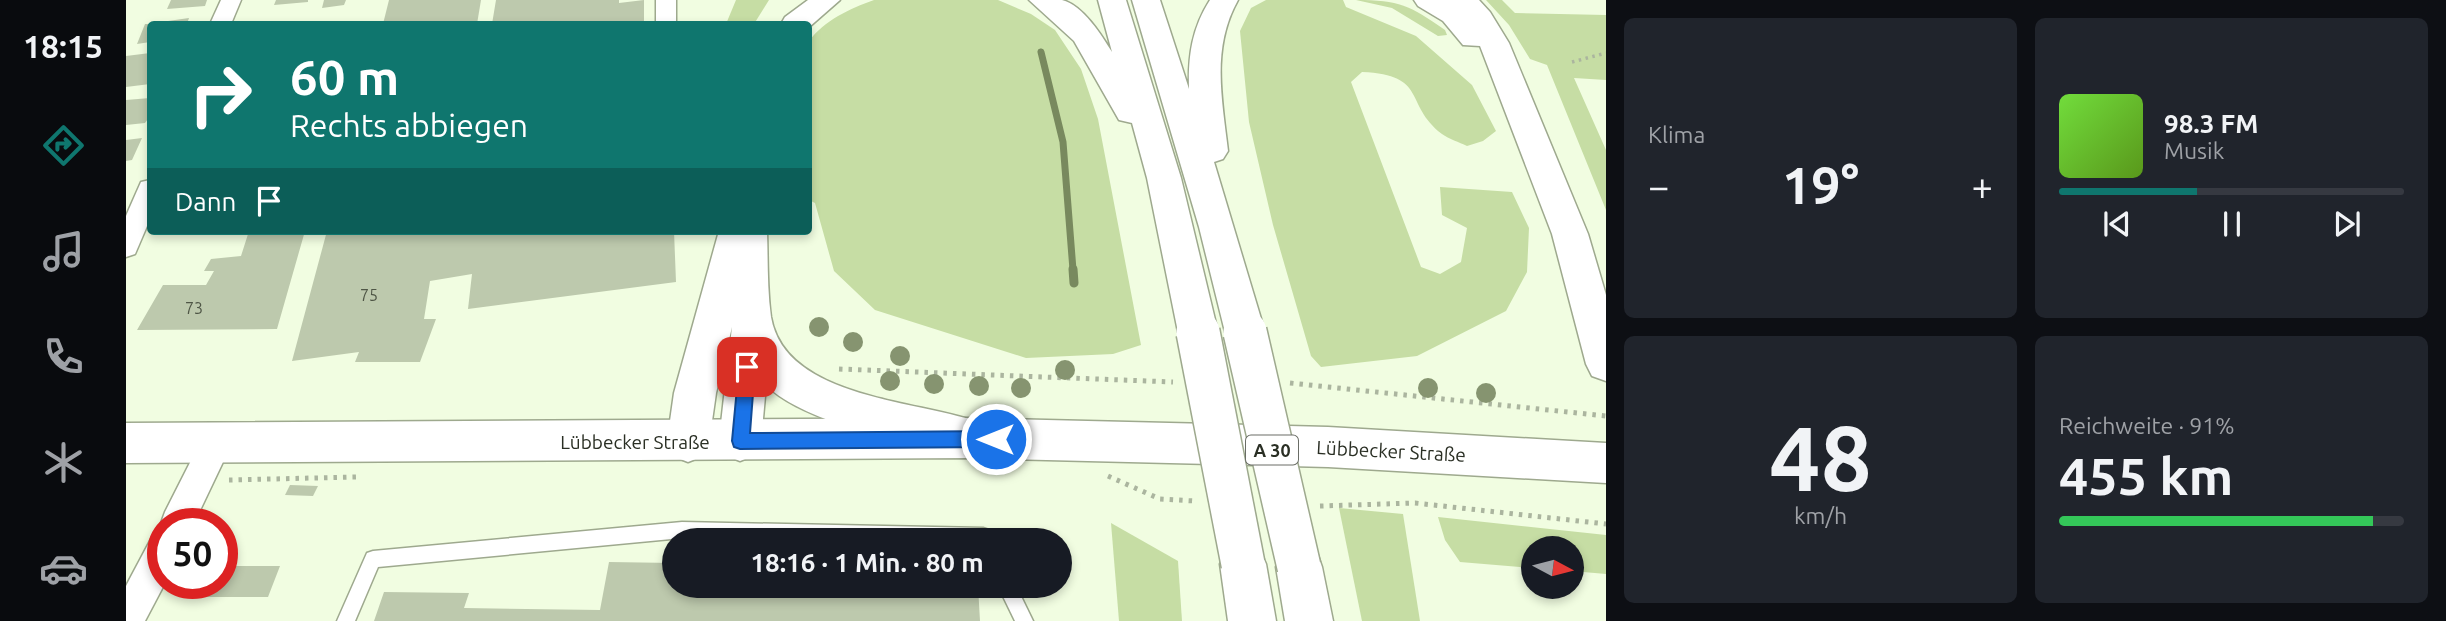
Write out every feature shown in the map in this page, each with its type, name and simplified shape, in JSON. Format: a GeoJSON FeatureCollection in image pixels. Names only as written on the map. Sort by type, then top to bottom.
{"type":"FeatureCollection","features":[{"type":"Feature","properties":{"kind":"main road"},"geometry":{"type":"LineString","coordinates":[[779,21],[794,0]]}},
{"type":"Feature","properties":{"kind":"main road"},"geometry":{"type":"LineString","coordinates":[[799,21],[826,0]]}},
{"type":"Feature","properties":{"kind":"main road"},"geometry":{"type":"LineString","coordinates":[[1043,0],[1061,9],[1087,35],[1164,178]]}},
{"type":"Feature","properties":{"kind":"main road","name":"A 30"},"geometry":{"type":"LineString","coordinates":[[1112,0],[1164,178],[1198,332],[1252,621]]}},
{"type":"Feature","properties":{"kind":"main road","name":"A 30"},"geometry":{"type":"LineString","coordinates":[[1146,0],[1217,227],[1245,332],[1309,621]]}},
{"type":"Feature","properties":{"kind":"main road"},"geometry":{"type":"LineString","coordinates":[[1217,227],[1203,53],[1217,9],[1224,0]]}},
{"type":"Feature","properties":{"kind":"main road"},"geometry":{"type":"LineString","coordinates":[[1428,0],[1452,15],[1508,82]]}},
{"type":"Feature","properties":{"kind":"main road"},"geometry":{"type":"LineString","coordinates":[[1463,0],[1480,18],[1494,43],[1570,234],[1606,364]]}},
{"type":"Feature","properties":{"kind":"main road"},"geometry":{"type":"LineString","coordinates":[[1570,234],[1606,292]]}},
{"type":"Feature","properties":{"kind":"main road"},"geometry":{"type":"LineString","coordinates":[[688,442],[695,393],[736,235]]}},
{"type":"Feature","properties":{"kind":"main road"},"geometry":{"type":"LineString","coordinates":[[740,441],[752,318],[749,235]]}},
{"type":"Feature","properties":{"kind":"main road"},"geometry":{"type":"LineString","coordinates":[[752,318],[763,349],[787,380],[803,392],[969,439]]}},
{"type":"Feature","properties":{"kind":"main road","name":"Lübbecker Straße"},"geometry":{"type":"LineString","coordinates":[[126,443],[208,461],[688,442],[969,439],[1328,447],[1606,463]]}},
{"type":"Feature","properties":{"kind":"street"},"geometry":{"type":"LineString","coordinates":[[221,21],[231,0]]}},
{"type":"Feature","properties":{"kind":"street"},"geometry":{"type":"LineString","coordinates":[[666,0],[666,21]]}},
{"type":"Feature","properties":{"kind":"street"},"geometry":{"type":"LineString","coordinates":[[126,247],[147,196]]}},
{"type":"Feature","properties":{"kind":"street"},"geometry":{"type":"LineString","coordinates":[[184,508],[208,461]]}},
{"type":"Feature","properties":{"kind":"street"},"geometry":{"type":"LineString","coordinates":[[127,621],[147,582]]}},
{"type":"Feature","properties":{"kind":"lane"},"geometry":{"type":"LineString","coordinates":[[346,621],[373,559],[662,532]]}},
{"type":"Feature","properties":{"kind":"lane"},"geometry":{"type":"LineString","coordinates":[[1013,598],[1024,621]]}},
{"type":"Feature","properties":{"kind":"path"},"geometry":{"type":"LineString","coordinates":[[1572,62],[1606,53]]}},
{"type":"Feature","properties":{"kind":"path"},"geometry":{"type":"LineString","coordinates":[[787,380],[804,369],[889,369],[1090,381],[1184,382]]}},
{"type":"Feature","properties":{"kind":"path"},"geometry":{"type":"LineString","coordinates":[[1278,383],[1318,384],[1382,395],[1606,416]]}},
{"type":"Feature","properties":{"kind":"path"},"geometry":{"type":"LineString","coordinates":[[208,461],[351,478],[363,475]]}},
{"type":"Feature","properties":{"kind":"path"},"geometry":{"type":"LineString","coordinates":[[1095,470],[1160,499],[1199,501]]}},
{"type":"Feature","properties":{"kind":"path"},"geometry":{"type":"LineString","coordinates":[[1316,506],[1415,503],[1606,524]]}},
{"type":"Feature","properties":{"kind":"green space"},"geometry":{"type":"Polygon","coordinates":[[[736,0],[769,0],[756,21],[727,21],[736,0]]]}},
{"type":"Feature","properties":{"kind":"green space"},"geometry":{"type":"Polygon","coordinates":[[[874,0],[998,0],[1031,14],[1055,30],[1081,69],[1098,119],[1141,345],[1113,354],[1026,358],[875,310],[834,271],[815,203],[812,202],[812,38],[822,27],[874,0]]]}},
{"type":"Feature","properties":{"kind":"green space"},"geometry":{"type":"Polygon","coordinates":[[[1266,0],[1343,0],[1346,7],[1416,36],[1472,85],[1496,131],[1483,141],[1467,146],[1445,136],[1430,123],[1413,93],[1397,79],[1383,74],[1362,72],[1351,82],[1421,267],[1440,274],[1461,262],[1467,228],[1442,215],[1440,187],[1512,192],[1529,228],[1527,272],[1506,311],[1417,356],[1321,367],[1311,356],[1273,225],[1249,122],[1240,31],[1251,8],[1266,0]]]}},
{"type":"Feature","properties":{"kind":"green space"},"geometry":{"type":"Polygon","coordinates":[[[1356,0],[1383,1],[1404,6],[1445,30],[1447,35],[1438,36],[1392,8],[1356,0]]]}},
{"type":"Feature","properties":{"kind":"green space"},"geometry":{"type":"Polygon","coordinates":[[[1486,0],[1502,0],[1515,13],[1606,15],[1606,80],[1574,78],[1606,150],[1606,210],[1547,65],[1530,59],[1509,25],[1486,0]]]}},
{"type":"Feature","properties":{"kind":"green space"},"geometry":{"type":"Polygon","coordinates":[[[1339,508],[1403,514],[1420,621],[1362,621],[1339,508]]]}},
{"type":"Feature","properties":{"kind":"green space"},"geometry":{"type":"Polygon","coordinates":[[[1438,517],[1606,535],[1606,574],[1584,572],[1584,536],[1521,536],[1521,567],[1460,562],[1445,540],[1438,517]]]}},
{"type":"Feature","properties":{"kind":"green space"},"geometry":{"type":"Polygon","coordinates":[[[1111,523],[1178,561],[1182,621],[1119,621],[1111,523]]]}},
{"type":"Feature","properties":{"kind":"building"},"geometry":{"type":"Polygon","coordinates":[[[171,0],[207,0],[205,6],[167,9],[171,0]]]}},
{"type":"Feature","properties":{"kind":"building"},"geometry":{"type":"Polygon","coordinates":[[[276,0],[308,0],[308,2],[274,5],[276,0]]]}},
{"type":"Feature","properties":{"kind":"building"},"geometry":{"type":"Polygon","coordinates":[[[324,0],[346,0],[344,5],[322,8],[324,0]]]}},
{"type":"Feature","properties":{"kind":"building"},"geometry":{"type":"Polygon","coordinates":[[[389,0],[481,0],[478,21],[384,21],[389,0]]]}},
{"type":"Feature","properties":{"kind":"building"},"geometry":{"type":"Polygon","coordinates":[[[496,0],[619,0],[619,3],[644,0],[644,21],[492,21],[496,0]]]}},
{"type":"Feature","properties":{"kind":"building"},"geometry":{"type":"Polygon","coordinates":[[[145,24],[147,24],[147,42],[137,44],[145,24]]]}},
{"type":"Feature","properties":{"kind":"building"},"geometry":{"type":"Polygon","coordinates":[[[147,53],[147,84],[126,87],[126,56],[147,53]]]}},
{"type":"Feature","properties":{"kind":"building"},"geometry":{"type":"Polygon","coordinates":[[[147,98],[145,123],[126,125],[126,100],[147,98]]]}},
{"type":"Feature","properties":{"kind":"building"},"geometry":{"type":"Polygon","coordinates":[[[142,138],[132,160],[126,161],[126,140],[142,138]]]}},
{"type":"Feature","properties":{"kind":"building"},"geometry":{"type":"Polygon","coordinates":[[[248,235],[304,235],[277,329],[137,330],[163,285],[206,285],[214,271],[204,271],[211,259],[241,256],[248,235]]]}},
{"type":"Feature","properties":{"kind":"building"},"geometry":{"type":"Polygon","coordinates":[[[326,235],[674,235],[676,282],[468,309],[472,274],[430,281],[424,319],[436,319],[420,362],[355,362],[359,352],[292,361],[326,235]]]}},
{"type":"Feature","properties":{"kind":"building"},"geometry":{"type":"Polygon","coordinates":[[[290,485],[318,486],[313,496],[285,495],[290,485]]]}},
{"type":"Feature","properties":{"kind":"building"},"geometry":{"type":"Polygon","coordinates":[[[609,562],[662,563],[662,598],[979,598],[980,621],[374,621],[384,592],[469,593],[464,608],[600,610],[609,562]]]}},
{"type":"Feature","properties":{"kind":"building"},"geometry":{"type":"Polygon","coordinates":[[[238,566],[280,566],[268,597],[238,597],[238,566]]]}},
{"type":"Feature","properties":{"kind":"waterway"},"geometry":{"type":"LineString","coordinates":[[1041,52],[1063,142],[1073,270]]}},
{"type":"Feature","properties":{"kind":"waterway"},"geometry":{"type":"LineString","coordinates":[[1073,269],[1074,283]]}},
{"type":"Feature","properties":{"kind":"route"},"geometry":{"type":"LineString","coordinates":[[747,367],[740,441],[996,439]]}}]}
